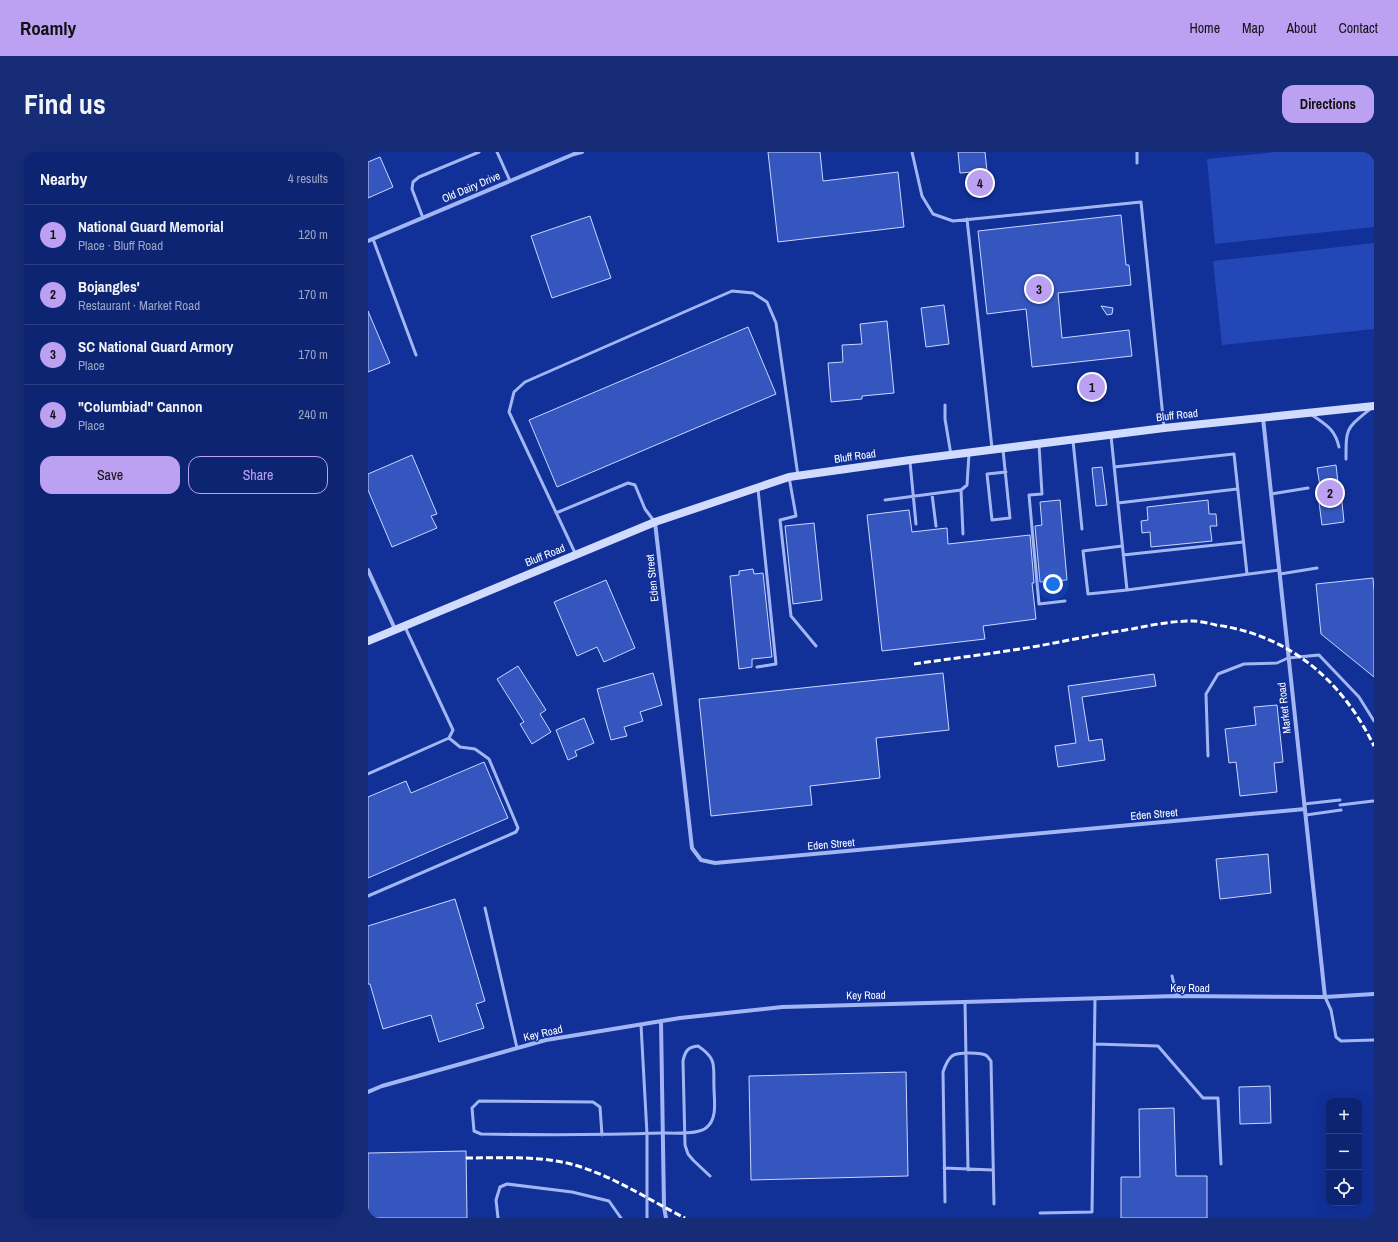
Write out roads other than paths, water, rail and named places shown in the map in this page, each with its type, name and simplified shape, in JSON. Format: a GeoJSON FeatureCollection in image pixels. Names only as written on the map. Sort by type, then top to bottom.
{"type":"FeatureCollection","features":[{"type":"Feature","properties":{"kind":"main road","name":"Bluff Road"},"geometry":{"type":"LineString","coordinates":[[368,641],[655,522],[789,477],[1111,434],[1374,406]]}},
{"type":"Feature","properties":{"kind":"street","name":"Old Dairy Drive"},"geometry":{"type":"LineString","coordinates":[[368,241],[582,152]]}},
{"type":"Feature","properties":{"kind":"street","name":"Market Road"},"geometry":{"type":"LineString","coordinates":[[1263,417],[1325,997]]}},
{"type":"Feature","properties":{"kind":"street","name":"Eden Street"},"geometry":{"type":"LineString","coordinates":[[655,522],[692,848],[701,860],[715,864],[1305,806]]}},
{"type":"Feature","properties":{"kind":"street"},"geometry":{"type":"LineString","coordinates":[[368,570],[395,629]]}},
{"type":"Feature","properties":{"kind":"street","name":"Key Road"},"geometry":{"type":"LineString","coordinates":[[368,1092],[382,1086],[546,1040],[680,1018],[782,1006],[1177,996],[1325,997],[1374,994]]}},
{"type":"Feature","properties":{"kind":"street"},"geometry":{"type":"LineString","coordinates":[[661,1021],[664,1207],[666,1218]]}},
{"type":"Feature","properties":{"kind":"lane"},"geometry":{"type":"LineString","coordinates":[[423,218],[412,189],[413,182],[419,177],[480,152]]}},
{"type":"Feature","properties":{"kind":"lane"},"geometry":{"type":"LineString","coordinates":[[496,152],[510,181]]}},
{"type":"Feature","properties":{"kind":"lane"},"geometry":{"type":"LineString","coordinates":[[912,152],[922,196],[933,214],[952,221],[1141,202],[1164,428]]}},
{"type":"Feature","properties":{"kind":"lane"},"geometry":{"type":"LineString","coordinates":[[1137,152],[1137,163]]}},
{"type":"Feature","properties":{"kind":"lane"},"geometry":{"type":"LineString","coordinates":[[966,219],[992,449]]}},
{"type":"Feature","properties":{"kind":"lane"},"geometry":{"type":"LineString","coordinates":[[373,239],[416,355]]}},
{"type":"Feature","properties":{"kind":"lane"},"geometry":{"type":"LineString","coordinates":[[576,555],[509,412],[514,392],[525,382],[732,291],[753,293],[767,302],[776,323],[798,476]]}},
{"type":"Feature","properties":{"kind":"lane"},"geometry":{"type":"LineString","coordinates":[[945,405],[944,419],[951,455]]}},
{"type":"Feature","properties":{"kind":"lane"},"geometry":{"type":"LineString","coordinates":[[1346,459],[1347,432],[1351,426],[1374,406]]}},
{"type":"Feature","properties":{"kind":"lane"},"geometry":{"type":"LineString","coordinates":[[1309,413],[1333,430],[1339,447]]}},
{"type":"Feature","properties":{"kind":"lane"},"geometry":{"type":"LineString","coordinates":[[1111,434],[1127,590]]}},
{"type":"Feature","properties":{"kind":"lane"},"geometry":{"type":"LineString","coordinates":[[1072,440],[1082,529]]}},
{"type":"Feature","properties":{"kind":"lane"},"geometry":{"type":"LineString","coordinates":[[1038,444],[1042,494],[1029,495],[1039,604],[1064,601]]}},
{"type":"Feature","properties":{"kind":"lane"},"geometry":{"type":"LineString","coordinates":[[1003,448],[1006,472],[1010,518],[992,520],[987,474],[1006,472]]}},
{"type":"Feature","properties":{"kind":"lane"},"geometry":{"type":"LineString","coordinates":[[885,500],[961,490],[967,486],[969,452]]}},
{"type":"Feature","properties":{"kind":"lane"},"geometry":{"type":"LineString","coordinates":[[1114,468],[1234,454],[1247,574]]}},
{"type":"Feature","properties":{"kind":"lane"},"geometry":{"type":"LineString","coordinates":[[910,460],[916,524]]}},
{"type":"Feature","properties":{"kind":"lane"},"geometry":{"type":"LineString","coordinates":[[789,477],[796,516],[780,520],[791,616],[816,646]]}},
{"type":"Feature","properties":{"kind":"lane"},"geometry":{"type":"LineString","coordinates":[[556,513],[628,483],[635,485],[645,509],[655,522]]}},
{"type":"Feature","properties":{"kind":"lane"},"geometry":{"type":"LineString","coordinates":[[757,667],[776,664],[758,487]]}},
{"type":"Feature","properties":{"kind":"lane"},"geometry":{"type":"LineString","coordinates":[[1271,494],[1308,488]]}},
{"type":"Feature","properties":{"kind":"lane"},"geometry":{"type":"LineString","coordinates":[[1118,503],[1237,489]]}},
{"type":"Feature","properties":{"kind":"lane"},"geometry":{"type":"LineString","coordinates":[[961,490],[963,534]]}},
{"type":"Feature","properties":{"kind":"lane"},"geometry":{"type":"LineString","coordinates":[[932,494],[936,526]]}},
{"type":"Feature","properties":{"kind":"lane"},"geometry":{"type":"LineString","coordinates":[[1123,555],[1243,542]]}},
{"type":"Feature","properties":{"kind":"lane"},"geometry":{"type":"LineString","coordinates":[[1122,546],[1084,550],[1088,594],[1247,574],[1317,568]]}},
{"type":"Feature","properties":{"kind":"lane"},"geometry":{"type":"LineString","coordinates":[[368,774],[449,738],[453,730],[404,625]]}},
{"type":"Feature","properties":{"kind":"lane"},"geometry":{"type":"LineString","coordinates":[[1208,756],[1206,694],[1218,674],[1244,664],[1277,663],[1288,658],[1319,655],[1359,697],[1374,721]]}},
{"type":"Feature","properties":{"kind":"lane"},"geometry":{"type":"LineString","coordinates":[[368,896],[516,832],[518,828],[489,759],[475,750],[460,747],[449,738]]}},
{"type":"Feature","properties":{"kind":"lane"},"geometry":{"type":"LineString","coordinates":[[1305,806],[1340,800]]}},
{"type":"Feature","properties":{"kind":"lane"},"geometry":{"type":"LineString","coordinates":[[1340,805],[1373,801]]}},
{"type":"Feature","properties":{"kind":"lane"},"geometry":{"type":"LineString","coordinates":[[1306,815],[1341,810]]}},
{"type":"Feature","properties":{"kind":"lane"},"geometry":{"type":"LineString","coordinates":[[485,908],[517,1048]]}},
{"type":"Feature","properties":{"kind":"lane"},"geometry":{"type":"LineString","coordinates":[[1172,976],[1177,996]]}},
{"type":"Feature","properties":{"kind":"lane"},"geometry":{"type":"LineString","coordinates":[[1325,997],[1331,1010],[1336,1037],[1341,1041],[1374,1040]]}},
{"type":"Feature","properties":{"kind":"lane"},"geometry":{"type":"LineString","coordinates":[[1040,1213],[1092,1212],[1095,999]]}},
{"type":"Feature","properties":{"kind":"lane"},"geometry":{"type":"LineString","coordinates":[[965,1002],[968,1170]]}},
{"type":"Feature","properties":{"kind":"lane"},"geometry":{"type":"LineString","coordinates":[[641,1025],[646,1134],[647,1218]]}},
{"type":"Feature","properties":{"kind":"lane"},"geometry":{"type":"LineString","coordinates":[[1094,1044],[1158,1046],[1203,1098],[1218,1098],[1221,1164]]}},
{"type":"Feature","properties":{"kind":"lane"},"geometry":{"type":"LineString","coordinates":[[602,1135],[600,1107],[593,1102],[479,1101],[472,1108],[474,1131],[481,1134],[602,1135],[646,1134],[685,1132],[697,1132],[706,1128],[713,1120],[714,1110],[713,1060],[708,1052],[698,1046],[691,1047],[685,1052],[683,1061],[685,1132],[685,1145],[688,1154],[710,1176]]}},
{"type":"Feature","properties":{"kind":"lane"},"geometry":{"type":"LineString","coordinates":[[945,1202],[943,1072],[946,1063],[951,1056],[966,1053],[987,1056],[990,1061],[994,1204]]}},
{"type":"Feature","properties":{"kind":"lane"},"geometry":{"type":"LineString","coordinates":[[944,1168],[993,1170]]}},
{"type":"Feature","properties":{"kind":"lane"},"geometry":{"type":"LineString","coordinates":[[498,1218],[496,1200],[500,1187],[507,1184],[572,1192],[609,1201],[621,1218]]}},
{"type":"Feature","properties":{"kind":"railway"},"geometry":{"type":"LineString","coordinates":[[914,664],[1019,649],[1162,624],[1184,621],[1204,622],[1242,630],[1267,639],[1290,650],[1310,664],[1329,681],[1346,701],[1361,722],[1374,746]]}},
{"type":"Feature","properties":{"kind":"railway"},"geometry":{"type":"LineString","coordinates":[[466,1158],[524,1158],[567,1163],[608,1178],[685,1218]]}},
{"type":"Feature","properties":{"kind":"place","name":"\"Columbiad\" Cannon"},"geometry":{"type":"Point","coordinates":[980,183]}},
{"type":"Feature","properties":{"kind":"place","name":"SC National Guard Armory"},"geometry":{"type":"Point","coordinates":[1039,289]}},
{"type":"Feature","properties":{"kind":"place","name":"National Guard Memorial"},"geometry":{"type":"Point","coordinates":[1092,387]}},
{"type":"Feature","properties":{"kind":"place","name":"Bojangles'"},"geometry":{"type":"Point","coordinates":[1330,493]}}]}
